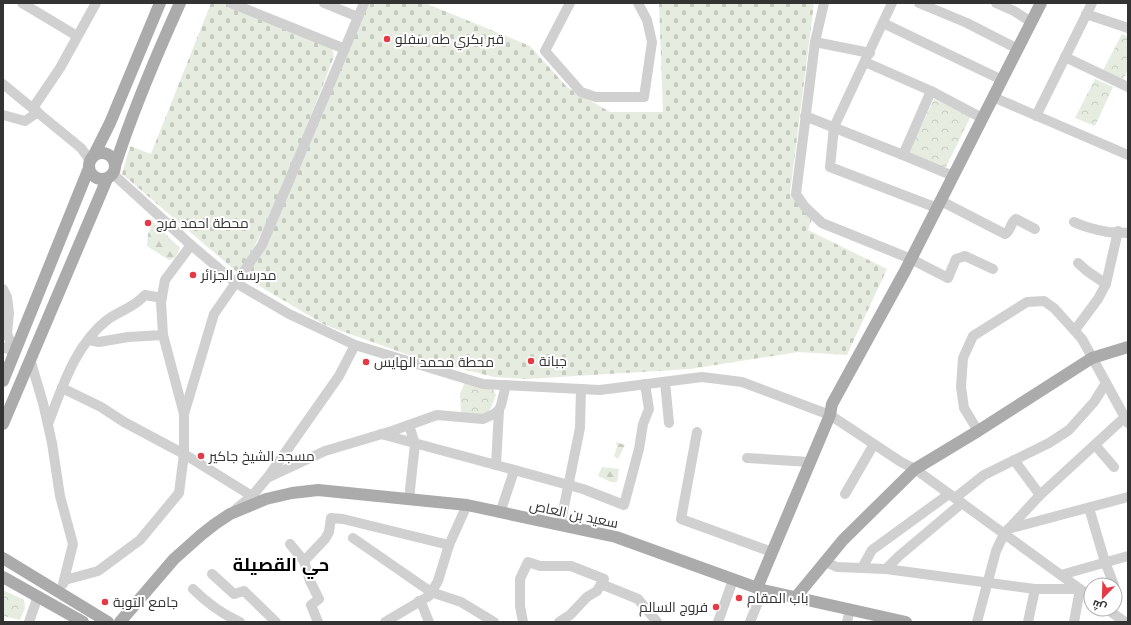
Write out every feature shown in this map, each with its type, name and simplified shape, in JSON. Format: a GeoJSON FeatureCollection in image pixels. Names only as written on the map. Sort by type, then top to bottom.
{"type":"FeatureCollection","features":[{"type":"Feature","properties":{"kind":"main road"},"geometry":{"type":"LineString","coordinates":[[3,381],[10,364],[11,348],[91,162],[110,123],[160,3]]}},
{"type":"Feature","properties":{"kind":"main road"},"geometry":{"type":"LineString","coordinates":[[3,424],[112,173],[128,126],[180,3]]}},
{"type":"Feature","properties":{"kind":"main road"},"geometry":{"type":"LineString","coordinates":[[760,590],[772,552],[830,415],[832,404],[911,259],[1041,3]]}},
{"type":"Feature","properties":{"kind":"main road"},"geometry":{"type":"LineString","coordinates":[[91,162],[100,154],[108,155],[114,162],[112,173]]}},
{"type":"Feature","properties":{"kind":"main road"},"geometry":{"type":"LineString","coordinates":[[91,162],[93,176],[97,178],[112,173]]}},
{"type":"Feature","properties":{"kind":"main road"},"geometry":{"type":"LineString","coordinates":[[11,348],[27,346],[32,356]]}},
{"type":"Feature","properties":{"kind":"main road"},"geometry":{"type":"LineString","coordinates":[[796,597],[843,540],[915,469],[978,431],[1092,358],[1128,347]]}},
{"type":"Feature","properties":{"kind":"main road"},"geometry":{"type":"LineString","coordinates":[[10,364],[16,371],[25,372]]}},
{"type":"Feature","properties":{"kind":"main road","name":"سعيد بن العاص"},"geometry":{"type":"LineString","coordinates":[[120,622],[174,559],[201,535],[230,514],[266,499],[305,491],[318,490],[467,505],[616,537],[760,590],[906,622]]}},
{"type":"Feature","properties":{"kind":"main road"},"geometry":{"type":"LineString","coordinates":[[3,558],[58,593],[108,622]]}},
{"type":"Feature","properties":{"kind":"main road"},"geometry":{"type":"LineString","coordinates":[[3,577],[83,622]]}},
{"type":"Feature","properties":{"kind":"street"},"geometry":{"type":"LineString","coordinates":[[22,3],[77,36]]}},
{"type":"Feature","properties":{"kind":"street"},"geometry":{"type":"LineString","coordinates":[[3,115],[25,121],[35,110],[96,3]]}},
{"type":"Feature","properties":{"kind":"street"},"geometry":{"type":"LineString","coordinates":[[231,3],[344,49]]}},
{"type":"Feature","properties":{"kind":"street"},"geometry":{"type":"LineString","coordinates":[[324,3],[358,17]]}},
{"type":"Feature","properties":{"kind":"street"},"geometry":{"type":"LineString","coordinates":[[184,414],[214,314],[262,245],[364,3]]}},
{"type":"Feature","properties":{"kind":"street"},"geometry":{"type":"LineString","coordinates":[[570,3],[545,51],[581,92],[596,97],[644,97],[652,42],[647,20],[638,3]]}},
{"type":"Feature","properties":{"kind":"street"},"geometry":{"type":"LineString","coordinates":[[824,3],[815,42],[796,194],[804,208],[822,223],[911,259],[948,278],[956,259],[965,256],[993,269]]}},
{"type":"Feature","properties":{"kind":"street"},"geometry":{"type":"LineString","coordinates":[[892,3],[834,127],[830,167],[939,205],[1005,234],[1008,232],[1013,220],[1016,219],[1035,229]]}},
{"type":"Feature","properties":{"kind":"street"},"geometry":{"type":"LineString","coordinates":[[919,3],[967,23],[1018,49]]}},
{"type":"Feature","properties":{"kind":"street"},"geometry":{"type":"LineString","coordinates":[[996,3],[1014,11],[1031,22]]}},
{"type":"Feature","properties":{"kind":"street"},"geometry":{"type":"LineString","coordinates":[[1036,116],[1092,3]]}},
{"type":"Feature","properties":{"kind":"street"},"geometry":{"type":"LineString","coordinates":[[1086,14],[1128,28]]}},
{"type":"Feature","properties":{"kind":"street"},"geometry":{"type":"LineString","coordinates":[[883,23],[1002,80]]}},
{"type":"Feature","properties":{"kind":"street"},"geometry":{"type":"LineString","coordinates":[[815,42],[867,57],[982,118]]}},
{"type":"Feature","properties":{"kind":"street"},"geometry":{"type":"LineString","coordinates":[[1065,57],[1128,87]]}},
{"type":"Feature","properties":{"kind":"street"},"geometry":{"type":"LineString","coordinates":[[3,84],[81,148],[91,162]]}},
{"type":"Feature","properties":{"kind":"street"},"geometry":{"type":"LineString","coordinates":[[903,155],[931,91]]}},
{"type":"Feature","properties":{"kind":"street"},"geometry":{"type":"LineString","coordinates":[[993,97],[1126,154],[1128,144]]}},
{"type":"Feature","properties":{"kind":"street"},"geometry":{"type":"LineString","coordinates":[[805,116],[953,176]]}},
{"type":"Feature","properties":{"kind":"street"},"geometry":{"type":"LineString","coordinates":[[112,173],[191,245],[236,283],[289,314],[355,345],[483,384],[600,390],[702,377],[742,382],[830,415],[901,462],[915,469],[1006,531],[1083,591]]}},
{"type":"Feature","properties":{"kind":"street"},"geometry":{"type":"LineString","coordinates":[[1074,222],[1087,227],[1109,232],[1123,232],[1106,284],[1098,299],[1074,330]]}},
{"type":"Feature","properties":{"kind":"street"},"geometry":{"type":"LineString","coordinates":[[65,580],[98,572],[140,540],[179,493],[184,454],[184,414],[163,335],[162,298],[165,280],[191,245]]}},
{"type":"Feature","properties":{"kind":"street"},"geometry":{"type":"LineString","coordinates":[[1078,263],[1106,284]]}},
{"type":"Feature","properties":{"kind":"street"},"geometry":{"type":"LineString","coordinates":[[3,289],[7,297],[9,313],[7,333],[11,348]]}},
{"type":"Feature","properties":{"kind":"street"},"geometry":{"type":"LineString","coordinates":[[48,424],[66,376],[78,355],[106,321],[140,301],[145,295],[162,298]]}},
{"type":"Feature","properties":{"kind":"street"},"geometry":{"type":"LineString","coordinates":[[977,622],[996,551],[1006,531],[1040,495],[1095,445],[1126,420],[1082,339],[1054,308],[1044,301],[1027,302],[973,336],[964,358],[961,387],[964,408],[978,431]]}},
{"type":"Feature","properties":{"kind":"street"},"geometry":{"type":"LineString","coordinates":[[89,340],[99,342],[128,337],[163,335]]}},
{"type":"Feature","properties":{"kind":"street"},"geometry":{"type":"LineString","coordinates":[[230,514],[252,496],[267,478],[339,376],[355,345]]}},
{"type":"Feature","properties":{"kind":"street"},"geometry":{"type":"LineString","coordinates":[[32,356],[52,443],[60,496],[73,544],[65,580],[58,593]]}},
{"type":"Feature","properties":{"kind":"street"},"geometry":{"type":"LineString","coordinates":[[665,382],[669,423]]}},
{"type":"Feature","properties":{"kind":"street"},"geometry":{"type":"LineString","coordinates":[[862,568],[872,550],[956,498],[984,476],[1049,443],[1069,430],[1094,402],[1106,383]]}},
{"type":"Feature","properties":{"kind":"street"},"geometry":{"type":"LineString","coordinates":[[381,434],[583,489],[624,505],[635,464],[643,424],[649,409],[645,384]]}},
{"type":"Feature","properties":{"kind":"street"},"geometry":{"type":"LineString","coordinates":[[496,465],[499,410],[506,386]]}},
{"type":"Feature","properties":{"kind":"street"},"geometry":{"type":"LineString","coordinates":[[62,388],[101,407],[124,422],[184,454],[252,496]]}},
{"type":"Feature","properties":{"kind":"street"},"geometry":{"type":"LineString","coordinates":[[560,526],[580,428],[581,389]]}},
{"type":"Feature","properties":{"kind":"street"},"geometry":{"type":"LineString","coordinates":[[267,478],[325,451],[437,415],[483,419],[499,410]]}},
{"type":"Feature","properties":{"kind":"street"},"geometry":{"type":"LineString","coordinates":[[409,425],[415,444],[409,499]]}},
{"type":"Feature","properties":{"kind":"street"},"geometry":{"type":"LineString","coordinates":[[698,432],[681,519],[772,552]]}},
{"type":"Feature","properties":{"kind":"street"},"geometry":{"type":"LineString","coordinates":[[845,494],[874,444]]}},
{"type":"Feature","properties":{"kind":"street"},"geometry":{"type":"LineString","coordinates":[[1095,445],[1114,468]]}},
{"type":"Feature","properties":{"kind":"street"},"geometry":{"type":"LineString","coordinates":[[747,458],[810,462]]}},
{"type":"Feature","properties":{"kind":"street"},"geometry":{"type":"LineString","coordinates":[[1014,460],[1040,495]]}},
{"type":"Feature","properties":{"kind":"street"},"geometry":{"type":"LineString","coordinates":[[500,513],[514,471]]}},
{"type":"Feature","properties":{"kind":"street"},"geometry":{"type":"LineString","coordinates":[[1006,531],[1128,497]]}},
{"type":"Feature","properties":{"kind":"street"},"geometry":{"type":"LineString","coordinates":[[886,569],[956,498]]}},
{"type":"Feature","properties":{"kind":"street"},"geometry":{"type":"LineString","coordinates":[[385,622],[429,596],[438,581],[449,545],[467,505]]}},
{"type":"Feature","properties":{"kind":"street"},"geometry":{"type":"LineString","coordinates":[[1089,508],[1111,577]]}},
{"type":"Feature","properties":{"kind":"street"},"geometry":{"type":"LineString","coordinates":[[304,561],[325,539],[329,532],[331,518],[343,519],[449,545]]}},
{"type":"Feature","properties":{"kind":"street"},"geometry":{"type":"LineString","coordinates":[[353,538],[431,592],[461,602],[494,622]]}},
{"type":"Feature","properties":{"kind":"street"},"geometry":{"type":"LineString","coordinates":[[290,544],[304,561],[310,581],[319,599],[311,605],[318,622]]}},
{"type":"Feature","properties":{"kind":"street"},"geometry":{"type":"LineString","coordinates":[[1061,575],[1128,556]]}},
{"type":"Feature","properties":{"kind":"street"},"geometry":{"type":"LineString","coordinates":[[523,622],[520,606],[520,580],[528,562],[540,566],[570,566],[604,579],[597,591],[587,597],[570,614],[559,622]]}},
{"type":"Feature","properties":{"kind":"street"},"geometry":{"type":"LineString","coordinates":[[825,562],[837,567],[886,569],[1035,589],[1080,589]]}},
{"type":"Feature","properties":{"kind":"street"},"geometry":{"type":"LineString","coordinates":[[212,574],[234,594],[244,591],[276,622]]}},
{"type":"Feature","properties":{"kind":"street"},"geometry":{"type":"LineString","coordinates":[[718,622],[733,580]]}},
{"type":"Feature","properties":{"kind":"street"},"geometry":{"type":"LineString","coordinates":[[601,584],[638,599],[657,622]]}},
{"type":"Feature","properties":{"kind":"street"},"geometry":{"type":"LineString","coordinates":[[193,589],[206,602],[226,616],[240,622]]}},
{"type":"Feature","properties":{"kind":"street"},"geometry":{"type":"LineString","coordinates":[[1028,622],[1035,589]]}},
{"type":"Feature","properties":{"kind":"street"},"geometry":{"type":"LineString","coordinates":[[1074,622],[1080,589]]}},
{"type":"Feature","properties":{"kind":"street"},"geometry":{"type":"LineString","coordinates":[[750,622],[760,590]]}},
{"type":"Feature","properties":{"kind":"street"},"geometry":{"type":"LineString","coordinates":[[29,622],[38,596]]}},
{"type":"Feature","properties":{"kind":"street"},"geometry":{"type":"LineString","coordinates":[[419,601],[423,607],[428,622]]}},
{"type":"Feature","properties":{"kind":"street"},"geometry":{"type":"LineString","coordinates":[[847,622],[850,610]]}},
{"type":"Feature","properties":{"kind":"green space"},"geometry":{"type":"Polygon","coordinates":[[[211,3],[229,3],[332,48],[334,56],[271,213],[256,243],[237,272],[122,174],[130,146],[151,154],[211,3]]]}},
{"type":"Feature","properties":{"kind":"green space"},"geometry":{"type":"Polygon","coordinates":[[[369,3],[425,3],[530,46],[567,87],[610,112],[663,112],[659,3],[814,3],[790,193],[812,219],[808,230],[887,269],[847,355],[798,352],[690,369],[526,379],[494,377],[414,357],[325,325],[246,278],[259,256],[369,3]]]}},
{"type":"Feature","properties":{"kind":"green space"},"geometry":{"type":"Polygon","coordinates":[[[1122,34],[1128,37],[1128,70],[1123,79],[1103,70],[1122,34]]]}},
{"type":"Feature","properties":{"kind":"green space"},"geometry":{"type":"Polygon","coordinates":[[[1095,79],[1113,87],[1095,126],[1075,118],[1095,79]]]}},
{"type":"Feature","properties":{"kind":"green space"},"geometry":{"type":"Polygon","coordinates":[[[934,99],[971,116],[943,173],[907,155],[934,99]]]}},
{"type":"Feature","properties":{"kind":"green space"},"geometry":{"type":"Polygon","coordinates":[[[153,222],[180,248],[175,258],[169,260],[147,246],[148,234],[153,222]]]}},
{"type":"Feature","properties":{"kind":"green space"},"geometry":{"type":"Polygon","coordinates":[[[465,382],[492,387],[496,395],[489,412],[482,416],[461,412],[460,394],[465,382]]]}},
{"type":"Feature","properties":{"kind":"green space"},"geometry":{"type":"Polygon","coordinates":[[[616,442],[625,445],[618,459],[614,456],[617,447],[616,442]]]}},
{"type":"Feature","properties":{"kind":"green space"},"geometry":{"type":"Polygon","coordinates":[[[602,467],[619,469],[617,482],[611,482],[598,476],[602,467]]]}},
{"type":"Feature","properties":{"kind":"green space"},"geometry":{"type":"Polygon","coordinates":[[[3,590],[24,600],[25,608],[20,620],[3,616],[3,590]]]}},
{"type":"Feature","properties":{"kind":"place","name":"قبر بكري طه سفلو"},"geometry":{"type":"Point","coordinates":[387,39]}},
{"type":"Feature","properties":{"kind":"place","name":"محطة احمد فرج"},"geometry":{"type":"Point","coordinates":[148,223]}},
{"type":"Feature","properties":{"kind":"place","name":"مدرسة الجزائر"},"geometry":{"type":"Point","coordinates":[193,275]}},
{"type":"Feature","properties":{"kind":"place","name":"جبانة"},"geometry":{"type":"Point","coordinates":[531,361]}},
{"type":"Feature","properties":{"kind":"place","name":"محطة محمد الهايس"},"geometry":{"type":"Point","coordinates":[366,362]}},
{"type":"Feature","properties":{"kind":"place","name":"مسجد الشيخ جاكير"},"geometry":{"type":"Point","coordinates":[201,456]}},
{"type":"Feature","properties":{"kind":"place","name":"باب المقام"},"geometry":{"type":"Point","coordinates":[739,598]}},
{"type":"Feature","properties":{"kind":"place","name":"جامع التوبة"},"geometry":{"type":"Point","coordinates":[105,602]}},
{"type":"Feature","properties":{"kind":"place","name":"فروج السالم"},"geometry":{"type":"Point","coordinates":[716,607]}},
{"type":"Feature","properties":{"kind":"district","name":"حي القصيلة"},"geometry":{"type":"Point","coordinates":[281,565]}}]}
